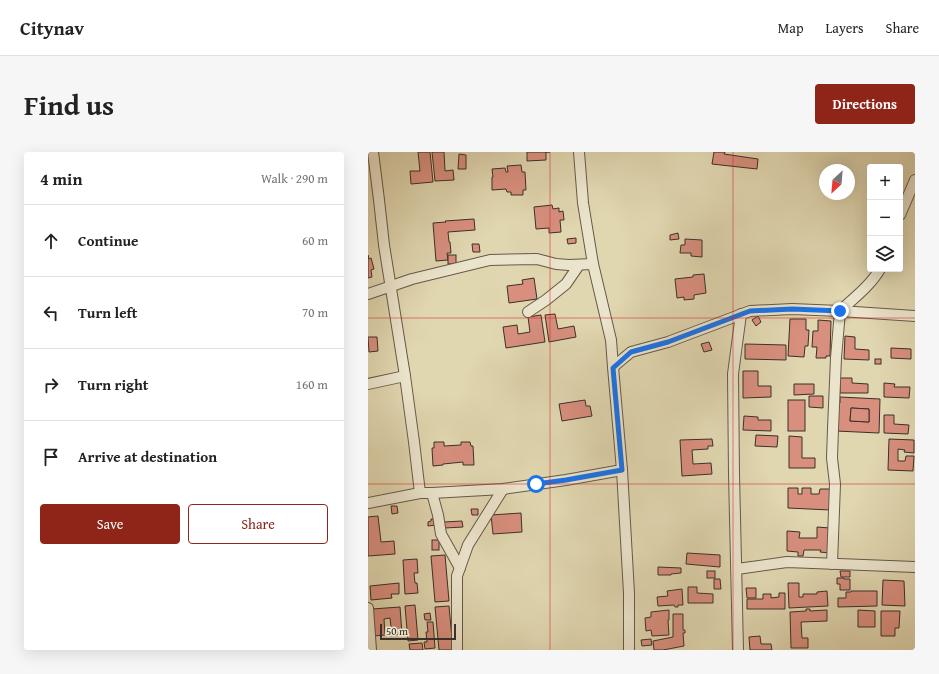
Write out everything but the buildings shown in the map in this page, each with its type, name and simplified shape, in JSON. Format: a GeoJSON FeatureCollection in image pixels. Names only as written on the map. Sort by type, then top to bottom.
{"type":"FeatureCollection","features":[{"type":"Feature","properties":{"kind":"street"},"geometry":{"type":"LineString","coordinates":[[373,152],[384,245],[405,376],[420,493]]}},
{"type":"Feature","properties":{"kind":"street"},"geometry":{"type":"LineString","coordinates":[[579,152],[583,203],[593,264],[611,340],[622,470],[629,593],[629,650]]}},
{"type":"Feature","properties":{"kind":"street"},"geometry":{"type":"LineString","coordinates":[[903,208],[915,180]]}},
{"type":"Feature","properties":{"kind":"street"},"geometry":{"type":"LineString","coordinates":[[368,294],[412,279],[490,260],[537,259],[556,264],[593,264]]}},
{"type":"Feature","properties":{"kind":"street"},"geometry":{"type":"LineString","coordinates":[[528,312],[566,284],[579,265]]}},
{"type":"Feature","properties":{"kind":"street"},"geometry":{"type":"LineString","coordinates":[[832,564],[834,484],[832,458],[836,358],[840,311],[857,296],[878,272]]}},
{"type":"Feature","properties":{"kind":"street"},"geometry":{"type":"LineString","coordinates":[[613,368],[631,352],[668,342],[750,311],[792,309],[915,316]]}},
{"type":"Feature","properties":{"kind":"street"},"geometry":{"type":"LineString","coordinates":[[738,650],[733,374],[741,314]]}},
{"type":"Feature","properties":{"kind":"street"},"geometry":{"type":"LineString","coordinates":[[368,384],[405,376]]}},
{"type":"Feature","properties":{"kind":"street"},"geometry":{"type":"LineString","coordinates":[[368,503],[420,493],[503,489],[622,470]]}},
{"type":"Feature","properties":{"kind":"street"},"geometry":{"type":"LineString","coordinates":[[457,650],[457,576],[468,545],[503,489]]}},
{"type":"Feature","properties":{"kind":"street"},"geometry":{"type":"LineString","coordinates":[[432,493],[441,534],[460,568]]}},
{"type":"Feature","properties":{"kind":"street"},"geometry":{"type":"LineString","coordinates":[[737,569],[787,562],[915,567]]}},
{"type":"Feature","properties":{"kind":"street"},"geometry":{"type":"LineString","coordinates":[[368,608],[370,647]]}},
{"type":"Feature","properties":{"kind":"route"},"geometry":{"type":"LineString","coordinates":[[536,484],[622,470],[613,368],[631,352],[668,342],[750,311],[792,309],[840,311]]}}]}
